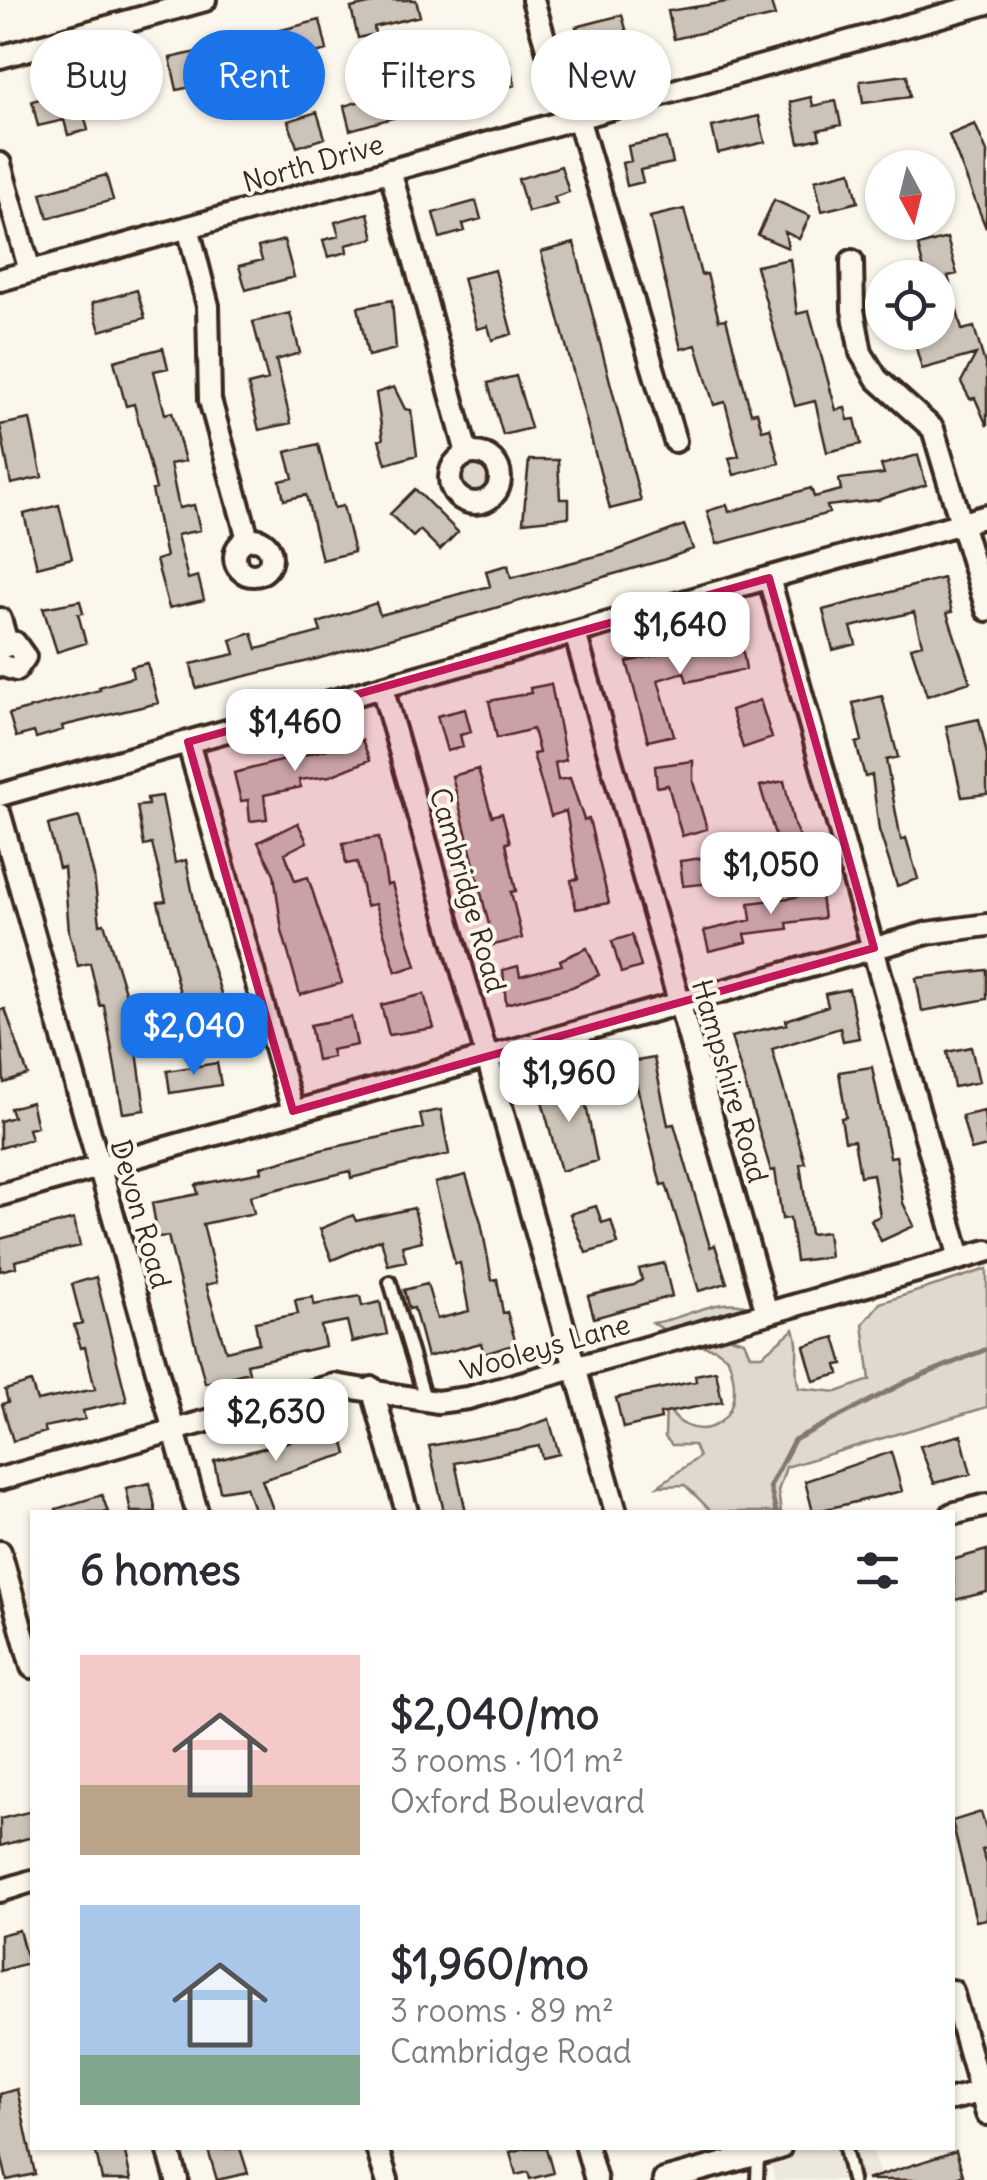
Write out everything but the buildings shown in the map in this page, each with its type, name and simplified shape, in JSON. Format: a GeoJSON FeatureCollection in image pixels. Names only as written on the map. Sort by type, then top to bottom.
{"type":"FeatureCollection","features":[{"type":"Feature","properties":{"kind":"street"},"geometry":{"type":"LineString","coordinates":[[0,57],[205,0]]}},
{"type":"Feature","properties":{"kind":"street"},"geometry":{"type":"LineString","coordinates":[[534,0],[544,30]]}},
{"type":"Feature","properties":{"kind":"street","name":"North Drive"},"geometry":{"type":"LineString","coordinates":[[671,93],[987,4]]}},
{"type":"Feature","properties":{"kind":"street"},"geometry":{"type":"LineString","coordinates":[[573,120],[675,441]]}},
{"type":"Feature","properties":{"kind":"street","name":"North Drive"},"geometry":{"type":"LineString","coordinates":[[0,280],[573,120]]}},
{"type":"Feature","properties":{"kind":"street"},"geometry":{"type":"LineString","coordinates":[[0,164],[30,271]]}},
{"type":"Feature","properties":{"kind":"street"},"geometry":{"type":"LineString","coordinates":[[390,170],[467,454]]}},
{"type":"Feature","properties":{"kind":"street"},"geometry":{"type":"LineString","coordinates":[[188,227],[208,306],[210,400],[248,540]]}},
{"type":"Feature","properties":{"kind":"street"},"geometry":{"type":"LineString","coordinates":[[852,262],[853,310],[862,353],[877,379],[933,428],[987,610]]}},
{"type":"Feature","properties":{"kind":"street"},"geometry":{"type":"LineString","coordinates":[[0,795],[987,516]]}},
{"type":"Feature","properties":{"kind":"street"},"geometry":{"type":"LineString","coordinates":[[769,578],[960,1258]]}},
{"type":"Feature","properties":{"kind":"street"},"geometry":{"type":"LineString","coordinates":[[0,618],[4,645],[19,646],[24,661],[16,670],[0,666]]}},
{"type":"Feature","properties":{"kind":"street","name":"Hampshire Road"},"geometry":{"type":"LineString","coordinates":[[574,633],[768,1313]]}},
{"type":"Feature","properties":{"kind":"street","name":"Cambridge Road"},"geometry":{"type":"LineString","coordinates":[[382,687],[615,1510]]}},
{"type":"Feature","properties":{"kind":"street"},"geometry":{"type":"LineString","coordinates":[[188,742],[294,1110]]}},
{"type":"Feature","properties":{"kind":"street","name":"Devon Road"},"geometry":{"type":"LineString","coordinates":[[0,814],[196,1510]]}},
{"type":"Feature","properties":{"kind":"street"},"geometry":{"type":"LineString","coordinates":[[0,1195],[928,932],[987,925]]}},
{"type":"Feature","properties":{"kind":"street","name":"Wooleys Lane"},"geometry":{"type":"LineString","coordinates":[[0,1479],[335,1385],[372,1388],[426,1400],[468,1398],[987,1250]]}},
{"type":"Feature","properties":{"kind":"street"},"geometry":{"type":"LineString","coordinates":[[372,1388],[406,1510]]}},
{"type":"Feature","properties":{"kind":"street"},"geometry":{"type":"LineString","coordinates":[[955,1513],[987,1504]]}},
{"type":"Feature","properties":{"kind":"street"},"geometry":{"type":"LineString","coordinates":[[0,1552],[30,1661]]}},
{"type":"Feature","properties":{"kind":"street"},"geometry":{"type":"LineString","coordinates":[[0,1891],[30,1882]]}},
{"type":"Feature","properties":{"kind":"street"},"geometry":{"type":"LineString","coordinates":[[955,2000],[984,2091],[987,2114]]}},
{"type":"Feature","properties":{"kind":"street"},"geometry":{"type":"LineString","coordinates":[[955,2099],[984,2091]]}},
{"type":"Feature","properties":{"kind":"street"},"geometry":{"type":"LineString","coordinates":[[169,2150],[177,2180]]}},
{"type":"Feature","properties":{"kind":"street"},"geometry":{"type":"LineString","coordinates":[[378,2150],[386,2180]]}},
{"type":"Feature","properties":{"kind":"street"},"geometry":{"type":"LineString","coordinates":[[587,2150],[596,2180]]}},
{"type":"Feature","properties":{"kind":"street"},"geometry":{"type":"LineString","coordinates":[[664,2180],[773,2150]]}},
{"type":"Feature","properties":{"kind":"lane"},"geometry":{"type":"LineString","coordinates":[[390,1282],[426,1400]]}},
{"type":"Feature","properties":{"kind":"lane"},"geometry":{"type":"LineString","coordinates":[[844,2150],[852,2180]]}},
{"type":"Feature","properties":{"kind":"lane"},"geometry":{"type":"LineString","coordinates":[[757,2180],[758,2154]]}},
{"type":"Feature","properties":{"kind":"highlighted area"},"geometry":{"type":"Polygon","coordinates":[[[769,578],[874,948],[293,1111],[188,742],[769,578]]]}},
{"type":"Feature","properties":{"kind":"shaded area"},"geometry":{"type":"Polygon","coordinates":[[[475,453],[493,460],[500,478],[493,496],[475,503],[457,496],[450,478],[457,460],[475,453]]]}},
{"type":"Feature","properties":{"kind":"shaded area"},"geometry":{"type":"Polygon","coordinates":[[[987,1269],[987,1407],[786,1467],[778,1491],[781,1510],[710,1510],[685,1485],[658,1486],[699,1457],[694,1445],[672,1445],[665,1437],[666,1402],[675,1417],[687,1426],[714,1426],[725,1418],[732,1403],[734,1383],[728,1358],[716,1349],[682,1341],[653,1323],[729,1303],[754,1308],[726,1336],[744,1341],[750,1355],[762,1355],[794,1329],[799,1388],[837,1392],[870,1380],[863,1324],[880,1303],[987,1269]]]}},
{"type":"Feature","properties":{"kind":"shaded area"},"geometry":{"type":"Polygon","coordinates":[[[873,2150],[881,2180],[775,2180],[767,2152],[873,2150]]]}},
{"type":"Feature","properties":{"kind":"waterway"},"geometry":{"type":"LineString","coordinates":[[776,1510],[770,1486],[794,1440],[908,1381],[987,1349]]}}]}
